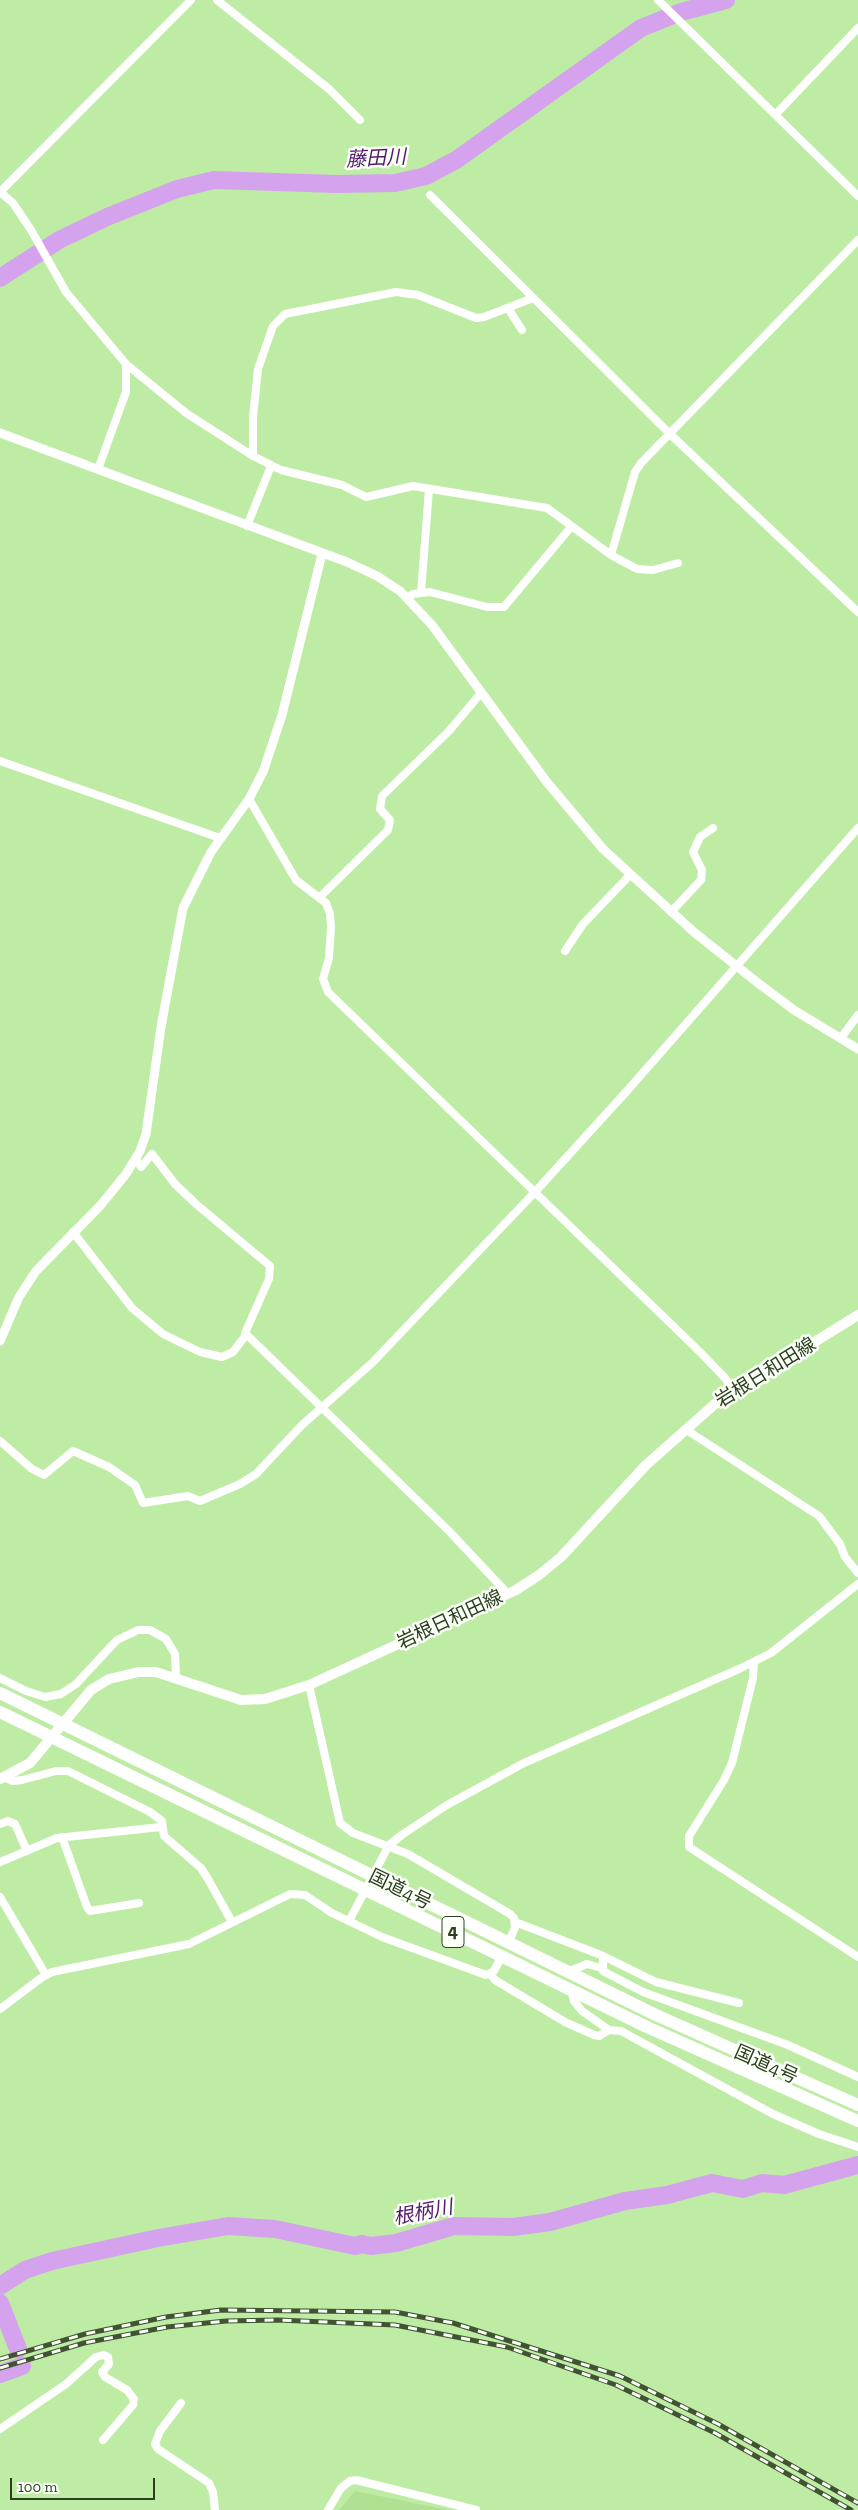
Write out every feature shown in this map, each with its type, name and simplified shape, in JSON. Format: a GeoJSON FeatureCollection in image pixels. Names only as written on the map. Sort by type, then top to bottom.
{"type":"FeatureCollection","features":[{"type":"Feature","properties":{"kind":"highway","name":"国道4号"},"geometry":{"type":"LineString","coordinates":[[0,1693],[664,2019],[858,2105]]}},
{"type":"Feature","properties":{"kind":"highway","name":"国道4号"},"geometry":{"type":"LineString","coordinates":[[0,1712],[571,1990],[740,2070],[858,2121]]}},
{"type":"Feature","properties":{"kind":"main road","name":"岩根日和田線"},"geometry":{"type":"LineString","coordinates":[[2,1778],[30,1763],[90,1690],[109,1679],[139,1672],[156,1672],[176,1677],[240,1700],[265,1699],[309,1685],[508,1594],[539,1576],[562,1557],[646,1465],[716,1403],[858,1315]]}},
{"type":"Feature","properties":{"kind":"street"},"geometry":{"type":"LineString","coordinates":[[191,0],[0,192],[13,203],[32,230],[57,279],[66,292],[126,364],[186,413],[271,466],[342,485],[366,497],[380,495],[407,486],[547,508],[571,528],[611,555],[637,569],[653,570],[678,563]]}},
{"type":"Feature","properties":{"kind":"street"},"geometry":{"type":"LineString","coordinates":[[216,0],[329,89],[360,120]]}},
{"type":"Feature","properties":{"kind":"street"},"geometry":{"type":"LineString","coordinates":[[658,0],[858,196]]}},
{"type":"Feature","properties":{"kind":"street"},"geometry":{"type":"LineString","coordinates":[[776,114],[858,28]]}},
{"type":"Feature","properties":{"kind":"street"},"geometry":{"type":"LineString","coordinates":[[430,195],[669,432],[858,612]]}},
{"type":"Feature","properties":{"kind":"street"},"geometry":{"type":"LineString","coordinates":[[611,555],[634,472],[669,432],[858,240]]}},
{"type":"Feature","properties":{"kind":"street"},"geometry":{"type":"LineString","coordinates":[[253,456],[253,417],[258,369],[270,332],[276,322],[285,314],[396,292],[418,295],[476,318],[484,317],[532,298]]}},
{"type":"Feature","properties":{"kind":"street"},"geometry":{"type":"LineString","coordinates":[[508,308],[522,330]]}},
{"type":"Feature","properties":{"kind":"street"},"geometry":{"type":"LineString","coordinates":[[98,469],[126,392],[126,364]]}},
{"type":"Feature","properties":{"kind":"street"},"geometry":{"type":"LineString","coordinates":[[0,434],[364,569],[408,598],[432,625],[553,789],[603,849],[671,912],[736,965],[794,1010],[858,1049]]}},
{"type":"Feature","properties":{"kind":"street"},"geometry":{"type":"LineString","coordinates":[[247,526],[271,466]]}},
{"type":"Feature","properties":{"kind":"street"},"geometry":{"type":"LineString","coordinates":[[421,593],[429,489]]}},
{"type":"Feature","properties":{"kind":"street"},"geometry":{"type":"LineString","coordinates":[[408,598],[413,594],[436,593],[487,607],[504,607],[571,528]]}},
{"type":"Feature","properties":{"kind":"street"},"geometry":{"type":"LineString","coordinates":[[0,1341],[26,1286],[36,1271],[100,1206],[136,1159],[146,1134],[179,923],[199,874],[263,772],[273,746],[322,554]]}},
{"type":"Feature","properties":{"kind":"street"},"geometry":{"type":"LineString","coordinates":[[320,897],[388,830],[390,820],[380,808],[382,796],[449,731],[481,693]]}},
{"type":"Feature","properties":{"kind":"street"},"geometry":{"type":"LineString","coordinates":[[0,761],[220,838]]}},
{"type":"Feature","properties":{"kind":"street"},"geometry":{"type":"LineString","coordinates":[[248,798],[296,880],[326,903],[330,914],[329,958],[323,979],[328,992],[700,1352],[725,1378],[734,1392]]}},
{"type":"Feature","properties":{"kind":"street"},"geometry":{"type":"LineString","coordinates":[[671,912],[701,880],[702,870],[693,852],[700,837],[713,828]]}},
{"type":"Feature","properties":{"kind":"street"},"geometry":{"type":"LineString","coordinates":[[0,1441],[32,1469],[44,1475],[73,1451],[109,1467],[134,1485],[143,1503],[188,1496],[200,1501],[240,1484],[256,1474],[302,1425],[372,1363],[535,1192],[626,1092],[858,828]]}},
{"type":"Feature","properties":{"kind":"street"},"geometry":{"type":"LineString","coordinates":[[565,951],[583,924],[630,875]]}},
{"type":"Feature","properties":{"kind":"street"},"geometry":{"type":"LineString","coordinates":[[841,1038],[858,1015]]}},
{"type":"Feature","properties":{"kind":"street"},"geometry":{"type":"LineString","coordinates":[[136,1159],[141,1167],[152,1154],[175,1184],[196,1204],[270,1266],[269,1279],[245,1330],[246,1335],[449,1531],[508,1594]]}},
{"type":"Feature","properties":{"kind":"street"},"geometry":{"type":"LineString","coordinates":[[73,1232],[132,1308],[163,1334],[200,1352],[222,1357],[233,1352],[246,1335]]}},
{"type":"Feature","properties":{"kind":"street"},"geometry":{"type":"LineString","coordinates":[[685,1429],[819,1516],[840,1544],[845,1556],[858,1573]]}},
{"type":"Feature","properties":{"kind":"street"},"geometry":{"type":"LineString","coordinates":[[350,1921],[389,1845],[447,1805],[524,1763],[754,1662],[785,1643],[858,1584]]}},
{"type":"Feature","properties":{"kind":"street"},"geometry":{"type":"LineString","coordinates":[[0,1678],[37,1694],[51,1696],[61,1694],[76,1684],[97,1659],[117,1640],[138,1630],[150,1630],[166,1639],[175,1654],[176,1677]]}},
{"type":"Feature","properties":{"kind":"street"},"geometry":{"type":"LineString","coordinates":[[754,1662],[753,1678],[732,1763],[687,1842],[689,1847],[858,1957]]}},
{"type":"Feature","properties":{"kind":"street"},"geometry":{"type":"LineString","coordinates":[[309,1685],[340,1823],[353,1833],[389,1845],[510,1914],[514,1918],[515,1928],[508,1943]]}},
{"type":"Feature","properties":{"kind":"street"},"geometry":{"type":"LineString","coordinates":[[2,1778],[13,1781],[56,1770],[68,1771],[150,1812],[162,1821],[161,1827],[164,1836],[204,1874],[232,1922]]}},
{"type":"Feature","properties":{"kind":"street"},"geometry":{"type":"LineString","coordinates":[[0,1824],[8,1821],[15,1824],[27,1851]]}},
{"type":"Feature","properties":{"kind":"street"},"geometry":{"type":"LineString","coordinates":[[0,1862],[62,1837],[161,1827]]}},
{"type":"Feature","properties":{"kind":"street"},"geometry":{"type":"LineString","coordinates":[[62,1837],[90,1911],[139,1903]]}},
{"type":"Feature","properties":{"kind":"street"},"geometry":{"type":"LineString","coordinates":[[0,2009],[46,1975],[66,1968],[130,1958],[189,1944],[277,1899],[298,1893],[382,1937],[480,1974],[490,1974]]}},
{"type":"Feature","properties":{"kind":"street"},"geometry":{"type":"LineString","coordinates":[[0,1897],[46,1975]]}},
{"type":"Feature","properties":{"kind":"street"},"geometry":{"type":"LineString","coordinates":[[515,1922],[603,1956],[656,1982],[739,2003]]}},
{"type":"Feature","properties":{"kind":"street"},"geometry":{"type":"LineString","coordinates":[[490,1974],[502,1956]]}},
{"type":"Feature","properties":{"kind":"street"},"geometry":{"type":"LineString","coordinates":[[601,1968],[603,1956]]}},
{"type":"Feature","properties":{"kind":"street"},"geometry":{"type":"LineString","coordinates":[[567,1972],[587,1964],[601,1968],[602,1971],[643,1992],[788,2045],[858,2077]]}},
{"type":"Feature","properties":{"kind":"street"},"geometry":{"type":"LineString","coordinates":[[490,1974],[495,1980],[565,2022],[599,2036],[609,2030]]}},
{"type":"Feature","properties":{"kind":"street"},"geometry":{"type":"LineString","coordinates":[[571,1990],[574,2001],[582,2011],[609,2030],[621,2031],[773,2114],[858,2148]]}},
{"type":"Feature","properties":{"kind":"street"},"geometry":{"type":"LineString","coordinates":[[0,2429],[66,2384],[96,2357],[103,2354],[108,2357],[109,2364],[102,2372],[105,2377],[126,2390],[134,2399],[133,2405],[103,2440]]}},
{"type":"Feature","properties":{"kind":"street"},"geometry":{"type":"LineString","coordinates":[[181,2403],[160,2431],[155,2444],[158,2449],[209,2483],[213,2492],[215,2510]]}},
{"type":"Feature","properties":{"kind":"street"},"geometry":{"type":"LineString","coordinates":[[328,2510],[341,2488],[350,2480],[356,2480],[476,2510]]}},
{"type":"Feature","properties":{"kind":"shaded area"},"geometry":{"type":"Polygon","coordinates":[[[355,2491],[449,2510],[339,2510],[355,2491]]]}},
{"type":"Feature","properties":{"kind":"waterway","name":"藤田川"},"geometry":{"type":"LineString","coordinates":[[0,278],[59,240],[107,217],[177,189],[214,180],[337,184],[395,183],[426,176],[456,160],[641,28],[681,12],[726,0]]}},
{"type":"Feature","properties":{"kind":"waterway","name":"根柄川"},"geometry":{"type":"LineString","coordinates":[[0,2286],[25,2270],[52,2261],[158,2238],[228,2226],[275,2229],[355,2246],[362,2244],[371,2246],[396,2243],[454,2226],[513,2227],[550,2222],[625,2201],[667,2195],[712,2183],[743,2189],[762,2183],[784,2185],[858,2165]]}},
{"type":"Feature","properties":{"kind":"waterway","name":"根柄川"},"geometry":{"type":"LineString","coordinates":[[0,2303],[18,2349]]}},
{"type":"Feature","properties":{"kind":"waterway","name":"根柄川"},"geometry":{"type":"LineString","coordinates":[[0,2374],[22,2366]]}},
{"type":"Feature","properties":{"kind":"railway"},"geometry":{"type":"LineString","coordinates":[[0,2359],[85,2334],[166,2317],[221,2310],[395,2312],[453,2323],[620,2376],[718,2424],[858,2503]]}},
{"type":"Feature","properties":{"kind":"railway"},"geometry":{"type":"LineString","coordinates":[[0,2368],[84,2343],[167,2327],[226,2321],[278,2320],[395,2325],[507,2347],[616,2385],[715,2433],[851,2510]]}}]}
